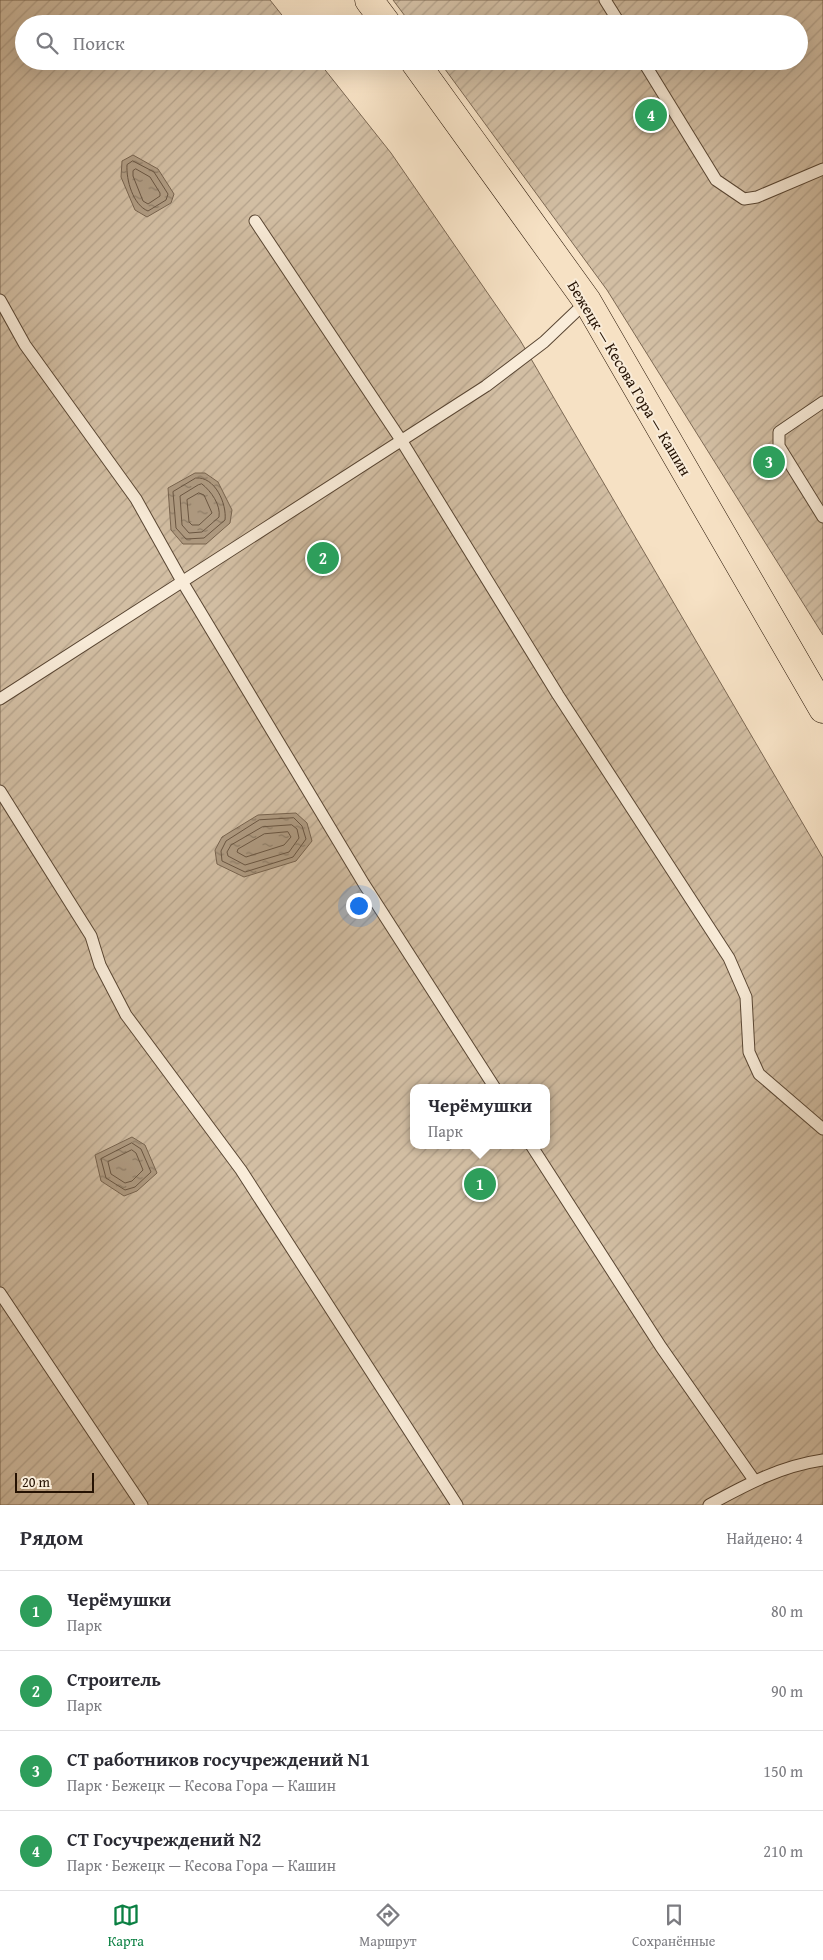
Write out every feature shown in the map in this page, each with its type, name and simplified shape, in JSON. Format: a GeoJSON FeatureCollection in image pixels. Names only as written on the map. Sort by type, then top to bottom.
{"type":"FeatureCollection","features":[{"type":"Feature","properties":{"kind":"main road"},"geometry":{"type":"LineString","coordinates":[[369,0],[380,15]]}},
{"type":"Feature","properties":{"kind":"main road","name":"Бежецк — Кесова Гора — Кашин"},"geometry":{"type":"LineString","coordinates":[[420,70],[587,301],[823,709]]}},
{"type":"Feature","properties":{"kind":"lane"},"geometry":{"type":"LineString","coordinates":[[606,0],[615,15]]}},
{"type":"Feature","properties":{"kind":"lane"},"geometry":{"type":"LineString","coordinates":[[649,70],[716,180],[744,199],[757,197],[823,169]]}},
{"type":"Feature","properties":{"kind":"lane"},"geometry":{"type":"LineString","coordinates":[[254,221],[401,440],[558,696],[729,958],[746,997],[749,1052],[760,1074],[823,1129]]}},
{"type":"Feature","properties":{"kind":"lane"},"geometry":{"type":"LineString","coordinates":[[0,300],[25,345],[136,499],[183,583],[364,884],[491,1084]]}},
{"type":"Feature","properties":{"kind":"lane"},"geometry":{"type":"LineString","coordinates":[[0,700],[486,386],[544,342],[587,301]]}},
{"type":"Feature","properties":{"kind":"lane"},"geometry":{"type":"LineString","coordinates":[[823,402],[779,432],[779,446],[823,517]]}},
{"type":"Feature","properties":{"kind":"lane"},"geometry":{"type":"LineString","coordinates":[[0,791],[91,936],[100,966],[126,1015],[241,1170],[457,1505]]}},
{"type":"Feature","properties":{"kind":"lane"},"geometry":{"type":"LineString","coordinates":[[535,1149],[661,1347],[754,1480]]}},
{"type":"Feature","properties":{"kind":"lane"},"geometry":{"type":"LineString","coordinates":[[0,1293],[142,1505]]}},
{"type":"Feature","properties":{"kind":"lane"},"geometry":{"type":"LineString","coordinates":[[708,1505],[754,1480],[807,1462],[823,1460]]}},
{"type":"Feature","properties":{"kind":"shaded area"},"geometry":{"type":"Polygon","coordinates":[[[0,0],[270,0],[282,15],[15,15],[15,70],[325,70],[391,153],[520,340],[823,858],[823,1505],[0,1505],[0,0]]]}},
{"type":"Feature","properties":{"kind":"shaded area"},"geometry":{"type":"Polygon","coordinates":[[[393,0],[823,0],[823,635],[607,290],[446,70],[808,70],[808,15],[404,15],[393,0]]]}},
{"type":"Feature","properties":{"kind":"water"},"geometry":{"type":"Polygon","coordinates":[[[133,155],[158,169],[174,194],[171,203],[147,217],[135,210],[121,177],[122,161],[133,155]]]}},
{"type":"Feature","properties":{"kind":"water"},"geometry":{"type":"Polygon","coordinates":[[[195,473],[205,473],[218,482],[232,510],[230,523],[206,544],[183,544],[171,530],[168,488],[195,473]]]}},
{"type":"Feature","properties":{"kind":"water"},"geometry":{"type":"Polygon","coordinates":[[[296,813],[307,823],[312,841],[296,861],[244,877],[217,864],[215,850],[222,837],[258,815],[296,813]]]}},
{"type":"Feature","properties":{"kind":"water"},"geometry":{"type":"Polygon","coordinates":[[[132,1137],[145,1145],[157,1173],[137,1191],[124,1196],[101,1181],[95,1155],[132,1137]]]}},
{"type":"Feature","properties":{"kind":"place","name":"СТ Госучреждений N2"},"geometry":{"type":"Point","coordinates":[651,115]}},
{"type":"Feature","properties":{"kind":"place","name":"СТ работников госучреждений N1"},"geometry":{"type":"Point","coordinates":[769,462]}},
{"type":"Feature","properties":{"kind":"place","name":"Строитель"},"geometry":{"type":"Point","coordinates":[323,558]}},
{"type":"Feature","properties":{"kind":"place","name":"Черёмушки"},"geometry":{"type":"Point","coordinates":[480,1184]}}]}
